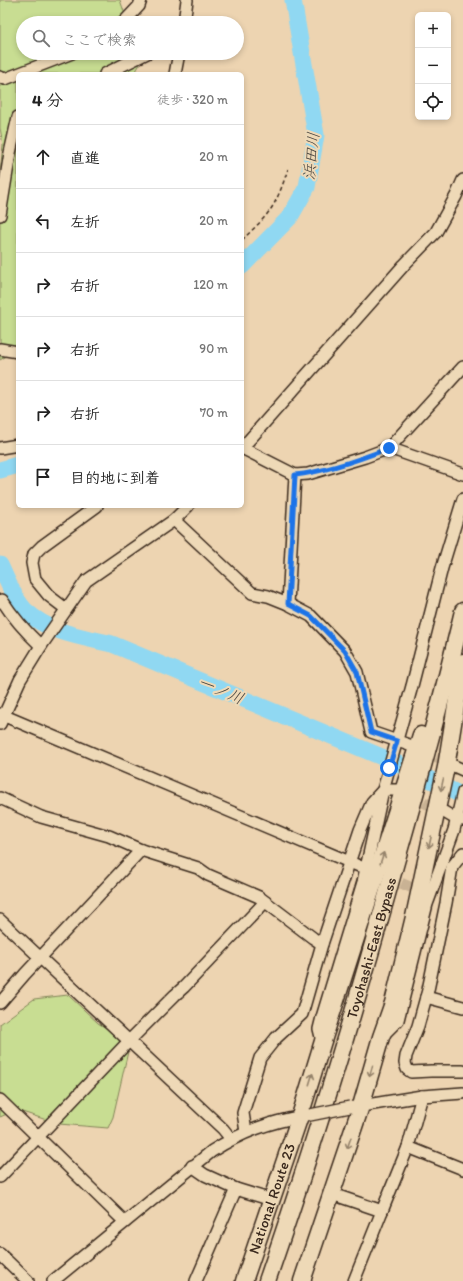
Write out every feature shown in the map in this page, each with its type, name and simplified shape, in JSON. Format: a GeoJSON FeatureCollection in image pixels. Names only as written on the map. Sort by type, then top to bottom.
{"type":"FeatureCollection","features":[{"type":"Feature","properties":{"kind":"highway"},"geometry":{"type":"LineString","coordinates":[[406,790],[418,752],[423,728],[439,707],[463,611]]}},
{"type":"Feature","properties":{"kind":"highway"},"geometry":{"type":"LineString","coordinates":[[302,1281],[332,1194],[356,1106],[392,1003],[441,808],[454,768],[463,662]]}},
{"type":"Feature","properties":{"kind":"highway","name":"National Route 23"},"geometry":{"type":"LineString","coordinates":[[244,1281],[272,1200],[305,1116],[323,1041],[406,790]]}},
{"type":"Feature","properties":{"kind":"highway","name":"Toyohashi-East Bypass"},"geometry":{"type":"LineString","coordinates":[[267,1281],[334,1080],[365,973],[406,790]]}},
{"type":"Feature","properties":{"kind":"street"},"geometry":{"type":"LineString","coordinates":[[129,16],[139,6],[141,0]]}},
{"type":"Feature","properties":{"kind":"street"},"geometry":{"type":"LineString","coordinates":[[185,16],[187,0]]}},
{"type":"Feature","properties":{"kind":"street"},"geometry":{"type":"LineString","coordinates":[[23,72],[54,60]]}},
{"type":"Feature","properties":{"kind":"street"},"geometry":{"type":"LineString","coordinates":[[109,72],[133,60]]}},
{"type":"Feature","properties":{"kind":"street"},"geometry":{"type":"LineString","coordinates":[[175,72],[178,60]]}},
{"type":"Feature","properties":{"kind":"street"},"geometry":{"type":"LineString","coordinates":[[0,77],[5,79],[16,75]]}},
{"type":"Feature","properties":{"kind":"street"},"geometry":{"type":"LineString","coordinates":[[0,214],[5,152],[16,122]]}},
{"type":"Feature","properties":{"kind":"street"},"geometry":{"type":"LineString","coordinates":[[244,446],[404,264],[436,232],[463,180]]}},
{"type":"Feature","properties":{"kind":"street"},"geometry":{"type":"LineString","coordinates":[[0,349],[16,352]]}},
{"type":"Feature","properties":{"kind":"street"},"geometry":{"type":"LineString","coordinates":[[244,449],[295,475],[308,474],[389,448],[463,367]]}},
{"type":"Feature","properties":{"kind":"street"},"geometry":{"type":"LineString","coordinates":[[0,448],[16,445]]}},
{"type":"Feature","properties":{"kind":"street"},"geometry":{"type":"LineString","coordinates":[[389,448],[463,474]]}},
{"type":"Feature","properties":{"kind":"street"},"geometry":{"type":"LineString","coordinates":[[288,604],[295,475]]}},
{"type":"Feature","properties":{"kind":"street"},"geometry":{"type":"LineString","coordinates":[[323,1041],[319,1029],[322,1017],[363,882],[383,790],[442,568],[463,499]]}},
{"type":"Feature","properties":{"kind":"street"},"geometry":{"type":"LineString","coordinates":[[64,612],[35,578],[32,563],[34,554],[42,546],[94,508]]}},
{"type":"Feature","properties":{"kind":"street"},"geometry":{"type":"LineString","coordinates":[[186,508],[174,520],[86,581],[20,680],[1,718],[359,866]]}},
{"type":"Feature","properties":{"kind":"street"},"geometry":{"type":"LineString","coordinates":[[174,520],[252,593],[268,596],[311,616],[345,651],[357,672],[371,732],[396,744],[418,752]]}},
{"type":"Feature","properties":{"kind":"street"},"geometry":{"type":"LineString","coordinates":[[0,602],[2,600],[22,628],[42,645]]}},
{"type":"Feature","properties":{"kind":"street"},"geometry":{"type":"LineString","coordinates":[[246,1132],[243,1113],[260,1058],[276,1038],[302,1014],[348,862],[372,802],[383,790],[406,790]]}},
{"type":"Feature","properties":{"kind":"street"},"geometry":{"type":"LineString","coordinates":[[381,1037],[398,1020],[427,904],[459,817],[463,792]]}},
{"type":"Feature","properties":{"kind":"street"},"geometry":{"type":"LineString","coordinates":[[0,798],[41,817],[109,836],[141,850],[198,868],[259,898],[322,944]]}},
{"type":"Feature","properties":{"kind":"street"},"geometry":{"type":"LineString","coordinates":[[441,808],[459,817]]}},
{"type":"Feature","properties":{"kind":"street"},"geometry":{"type":"LineString","coordinates":[[0,1004],[25,974],[141,850]]}},
{"type":"Feature","properties":{"kind":"street"},"geometry":{"type":"LineString","coordinates":[[463,853],[452,867],[442,900],[426,998],[418,1026],[406,1056],[405,1063],[407,1069],[411,1072],[463,1071]]}},
{"type":"Feature","properties":{"kind":"street"},"geometry":{"type":"LineString","coordinates":[[0,1177],[129,1041],[174,995],[184,987],[265,902]]}},
{"type":"Feature","properties":{"kind":"street"},"geometry":{"type":"LineString","coordinates":[[0,920],[223,1128],[231,1139]]}},
{"type":"Feature","properties":{"kind":"street"},"geometry":{"type":"LineString","coordinates":[[426,998],[463,1007]]}},
{"type":"Feature","properties":{"kind":"street"},"geometry":{"type":"LineString","coordinates":[[52,1281],[192,1166],[231,1139],[246,1132],[260,1126],[356,1106],[422,1096],[463,1093]]}},
{"type":"Feature","properties":{"kind":"street"},"geometry":{"type":"LineString","coordinates":[[354,1281],[408,1147],[422,1096]]}},
{"type":"Feature","properties":{"kind":"street"},"geometry":{"type":"LineString","coordinates":[[0,1100],[125,1222]]}},
{"type":"Feature","properties":{"kind":"street"},"geometry":{"type":"LineString","coordinates":[[408,1147],[463,1169]]}},
{"type":"Feature","properties":{"kind":"street"},"geometry":{"type":"LineString","coordinates":[[192,1166],[205,1175],[236,1189],[272,1200]]}},
{"type":"Feature","properties":{"kind":"street"},"geometry":{"type":"LineString","coordinates":[[196,1281],[236,1189]]}},
{"type":"Feature","properties":{"kind":"street"},"geometry":{"type":"LineString","coordinates":[[332,1194],[382,1211]]}},
{"type":"Feature","properties":{"kind":"street"},"geometry":{"type":"LineString","coordinates":[[0,1254],[28,1281]]}},
{"type":"Feature","properties":{"kind":"path"},"geometry":{"type":"LineString","coordinates":[[244,238],[273,206],[281,191],[288,169]]}},
{"type":"Feature","properties":{"kind":"green space"},"geometry":{"type":"Polygon","coordinates":[[[0,0],[120,0],[126,16],[16,16],[16,60],[142,61],[135,72],[16,72],[16,350],[0,360],[0,172],[3,145],[0,128],[0,0]]]}},
{"type":"Feature","properties":{"kind":"green space"},"geometry":{"type":"Polygon","coordinates":[[[68,995],[98,1023],[130,1043],[113,1117],[108,1128],[59,1124],[16,1110],[0,1117],[0,1024],[34,999],[68,995]]]}},
{"type":"Feature","properties":{"kind":"waterway","name":"浜田川"},"geometry":{"type":"LineString","coordinates":[[244,264],[290,217],[307,187],[316,135],[293,0]]}},
{"type":"Feature","properties":{"kind":"waterway","name":"浜田川"},"geometry":{"type":"LineString","coordinates":[[0,470],[16,466]]}},
{"type":"Feature","properties":{"kind":"waterway","name":"一ノ川"},"geometry":{"type":"LineString","coordinates":[[0,565],[11,589],[22,607],[35,618],[55,629],[112,644],[401,765],[463,796]]}},
{"type":"Feature","properties":{"kind":"tunnel"},"geometry":{"type":"LineString","coordinates":[[421,751],[453,765]]}},
{"type":"Feature","properties":{"kind":"tunnel"},"geometry":{"type":"LineString","coordinates":[[409,795],[442,811]]}},
{"type":"Feature","properties":{"kind":"tunnel"},"geometry":{"type":"LineString","coordinates":[[386,877],[437,898]]}},
{"type":"Feature","properties":{"kind":"route"},"geometry":{"type":"LineString","coordinates":[[389,448],[365,457],[308,474],[295,475],[288,604],[311,616],[345,651],[357,672],[371,732],[397,741],[389,768]]}}]}
